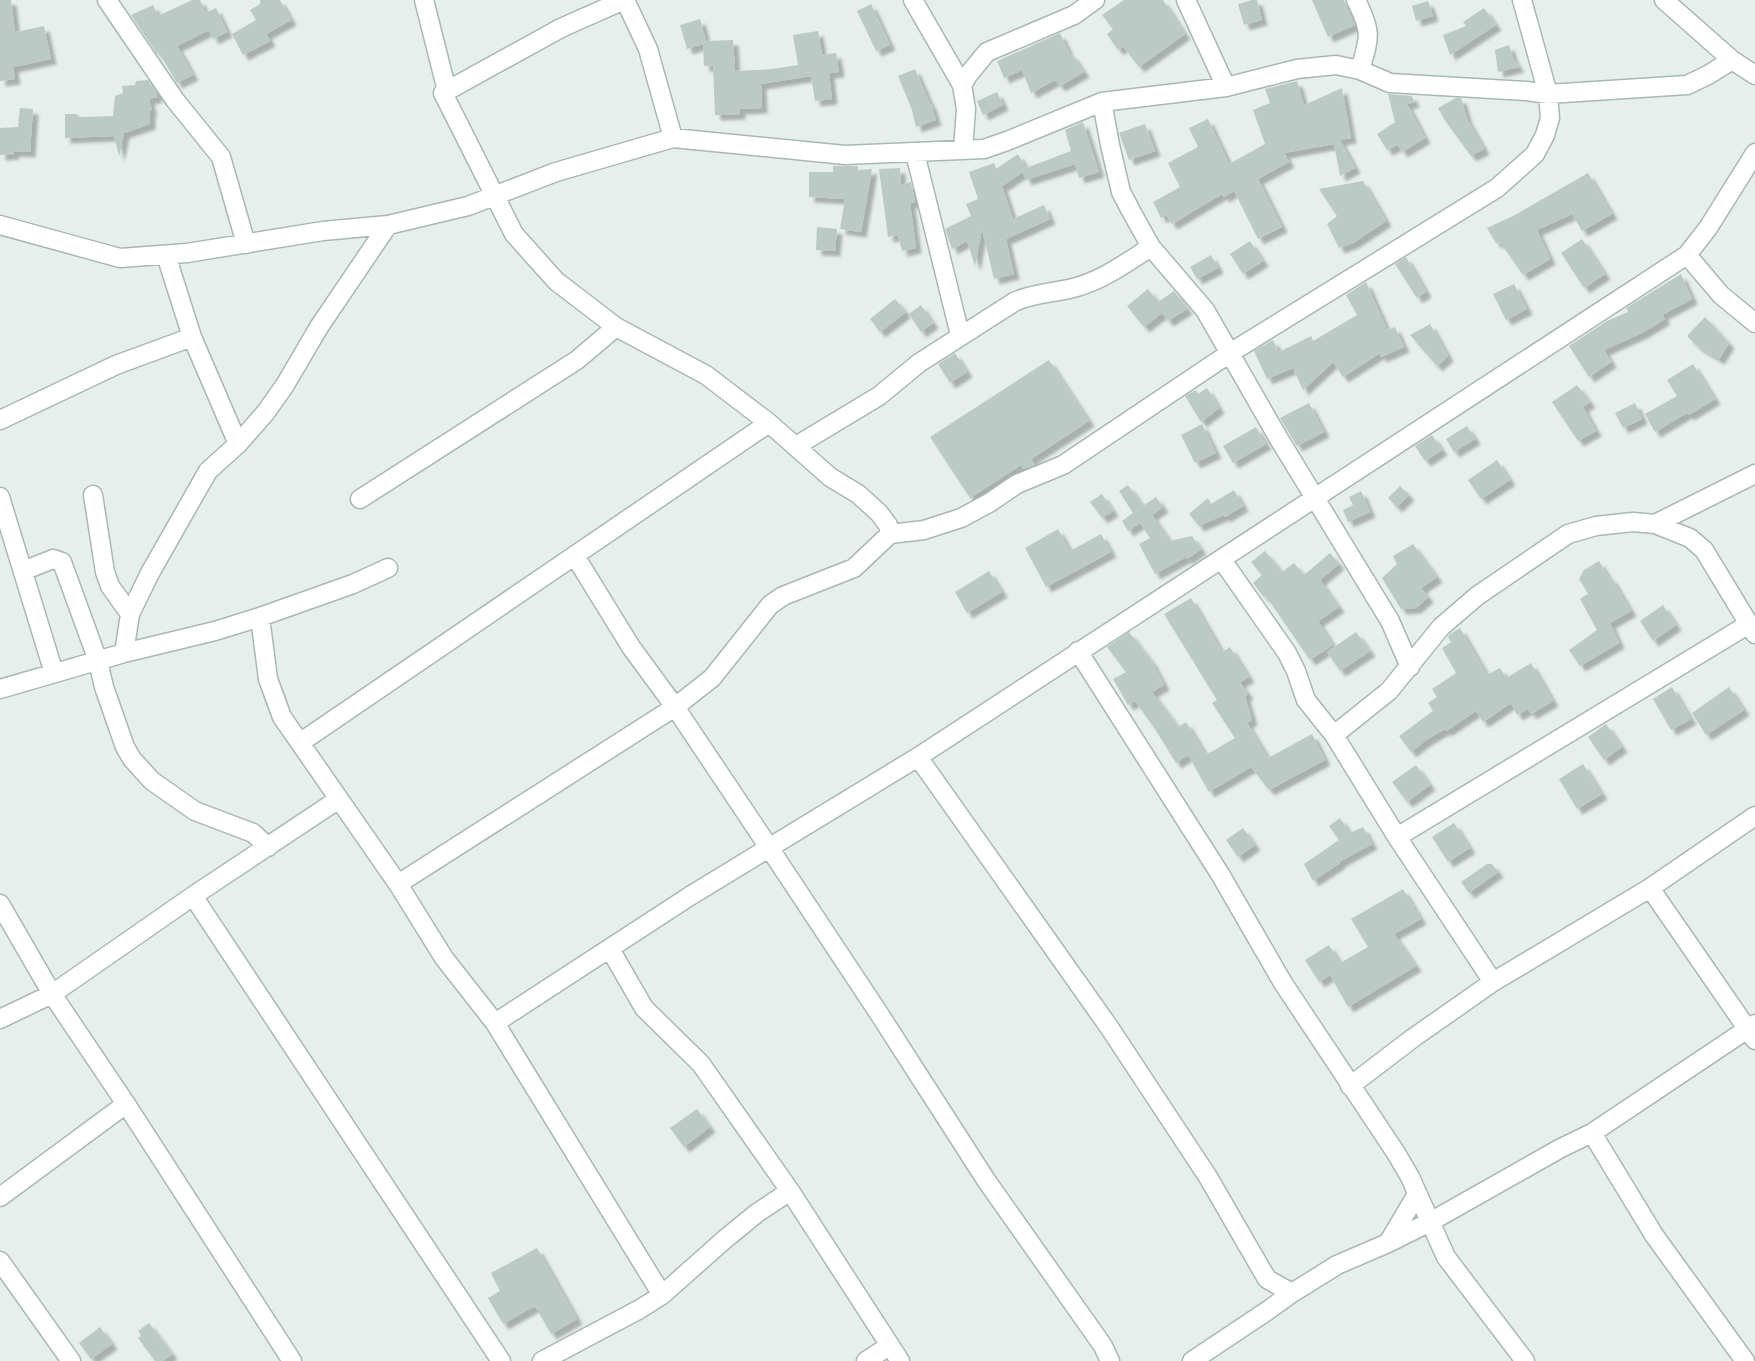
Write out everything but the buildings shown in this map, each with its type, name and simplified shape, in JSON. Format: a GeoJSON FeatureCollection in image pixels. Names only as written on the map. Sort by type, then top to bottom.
{"type":"FeatureCollection","features":[{"type":"Feature","properties":{"kind":"street"},"geometry":{"type":"LineString","coordinates":[[107,0],[176,100],[221,157],[246,244]]}},
{"type":"Feature","properties":{"kind":"street"},"geometry":{"type":"LineString","coordinates":[[424,0],[447,91],[443,93]]}},
{"type":"Feature","properties":{"kind":"street"},"geometry":{"type":"LineString","coordinates":[[443,93],[561,28],[624,0],[648,49],[672,138]]}},
{"type":"Feature","properties":{"kind":"street"},"geometry":{"type":"LineString","coordinates":[[913,0],[962,85],[966,109],[963,150]]}},
{"type":"Feature","properties":{"kind":"street"},"geometry":{"type":"LineString","coordinates":[[962,85],[987,52],[1074,15],[1095,0]]}},
{"type":"Feature","properties":{"kind":"street"},"geometry":{"type":"LineString","coordinates":[[1186,0],[1226,87]]}},
{"type":"Feature","properties":{"kind":"street"},"geometry":{"type":"LineString","coordinates":[[1356,0],[1367,22],[1369,40],[1360,70]]}},
{"type":"Feature","properties":{"kind":"street"},"geometry":{"type":"LineString","coordinates":[[398,884],[675,707],[712,678],[770,605],[783,596],[854,568],[890,534],[924,530],[961,518],[990,503],[1017,484],[1063,465],[1230,353],[1497,188],[1535,154],[1545,135],[1550,118],[1548,94],[1522,0]]}},
{"type":"Feature","properties":{"kind":"street"},"geometry":{"type":"LineString","coordinates":[[1664,0],[1732,60],[1755,75]]}},
{"type":"Feature","properties":{"kind":"street"},"geometry":{"type":"LineString","coordinates":[[0,225],[120,258],[166,255],[323,231],[388,225],[468,206],[556,172],[672,138],[844,155],[984,149],[1102,102],[1226,87],[1297,69],[1336,65],[1360,70],[1390,83],[1548,94],[1686,85],[1732,60]]}},
{"type":"Feature","properties":{"kind":"street"},"geometry":{"type":"LineString","coordinates":[[443,93],[514,234],[555,281],[616,327],[706,375],[770,423],[830,477],[858,494],[879,513],[888,525],[890,534]]}},
{"type":"Feature","properties":{"kind":"street"},"geometry":{"type":"LineString","coordinates":[[1102,102],[1121,192],[1151,247],[1205,310],[1390,621],[1410,667]]}},
{"type":"Feature","properties":{"kind":"street"},"geometry":{"type":"LineString","coordinates":[[915,153],[960,335]]}},
{"type":"Feature","properties":{"kind":"street"},"geometry":{"type":"LineString","coordinates":[[495,1023],[690,896],[918,757],[1078,651],[1222,560],[1314,496],[1687,255],[1708,228],[1755,153]]}},
{"type":"Feature","properties":{"kind":"street"},"geometry":{"type":"LineString","coordinates":[[124,653],[130,614],[150,573],[208,471],[266,412],[285,385],[319,327],[388,225]]}},
{"type":"Feature","properties":{"kind":"street"},"geometry":{"type":"LineString","coordinates":[[796,446],[879,396],[919,363],[960,335],[1023,298],[1073,288],[1092,281],[1151,247]]}},
{"type":"Feature","properties":{"kind":"street"},"geometry":{"type":"LineString","coordinates":[[166,255],[192,337],[237,444]]}},
{"type":"Feature","properties":{"kind":"street"},"geometry":{"type":"LineString","coordinates":[[1687,255],[1721,295],[1755,323]]}},
{"type":"Feature","properties":{"kind":"street"},"geometry":{"type":"LineString","coordinates":[[360,499],[577,360],[616,327]]}},
{"type":"Feature","properties":{"kind":"street"},"geometry":{"type":"LineString","coordinates":[[0,420],[116,365],[192,337]]}},
{"type":"Feature","properties":{"kind":"street"},"geometry":{"type":"LineString","coordinates":[[301,742],[770,423]]}},
{"type":"Feature","properties":{"kind":"street"},"geometry":{"type":"LineString","coordinates":[[1655,524],[1755,474]]}},
{"type":"Feature","properties":{"kind":"street"},"geometry":{"type":"LineString","coordinates":[[93,495],[105,572],[110,586],[130,614]]}},
{"type":"Feature","properties":{"kind":"street"},"geometry":{"type":"LineString","coordinates":[[0,496],[54,674]]}},
{"type":"Feature","properties":{"kind":"street"},"geometry":{"type":"LineString","coordinates":[[1334,735],[1389,691],[1441,627],[1477,596],[1568,534],[1596,526],[1633,522],[1655,524],[1690,538],[1704,550],[1752,629],[1397,837]]}},
{"type":"Feature","properties":{"kind":"street"},"geometry":{"type":"LineString","coordinates":[[575,556],[631,647],[675,707],[878,1012],[986,1180],[1103,1346],[1110,1361]]}},
{"type":"Feature","properties":{"kind":"street"},"geometry":{"type":"LineString","coordinates":[[23,571],[53,560],[62,562],[98,661],[104,687],[125,747],[132,759],[152,781],[195,811],[253,833],[268,847]]}},
{"type":"Feature","properties":{"kind":"street"},"geometry":{"type":"LineString","coordinates":[[1222,560],[1287,653],[1306,700],[1334,735],[1397,837],[1493,982]]}},
{"type":"Feature","properties":{"kind":"street"},"geometry":{"type":"LineString","coordinates":[[0,689],[260,617],[353,584],[388,568]]}},
{"type":"Feature","properties":{"kind":"street"},"geometry":{"type":"LineString","coordinates":[[260,617],[268,679],[282,717],[398,884],[444,957],[495,1023],[662,1295]]}},
{"type":"Feature","properties":{"kind":"street"},"geometry":{"type":"LineString","coordinates":[[1078,651],[1220,874],[1283,983],[1396,1153],[1446,1257],[1526,1361]]}},
{"type":"Feature","properties":{"kind":"street"},"geometry":{"type":"LineString","coordinates":[[918,757],[1109,1027],[1208,1177],[1267,1279],[1267,1311]]}},
{"type":"Feature","properties":{"kind":"street"},"geometry":{"type":"LineString","coordinates":[[0,1018],[52,994],[193,896],[339,799]]}},
{"type":"Feature","properties":{"kind":"street"},"geometry":{"type":"LineString","coordinates":[[1350,1086],[1493,982],[1650,888],[1755,816]]}},
{"type":"Feature","properties":{"kind":"street"},"geometry":{"type":"LineString","coordinates":[[1192,1361],[1292,1293],[1338,1265],[1430,1222],[1592,1133],[1753,1031],[1650,888]]}},
{"type":"Feature","properties":{"kind":"street"},"geometry":{"type":"LineString","coordinates":[[193,896],[501,1361]]}},
{"type":"Feature","properties":{"kind":"street"},"geometry":{"type":"LineString","coordinates":[[0,904],[52,994],[292,1361]]}},
{"type":"Feature","properties":{"kind":"street"},"geometry":{"type":"LineString","coordinates":[[610,949],[644,1008],[701,1064],[790,1191],[895,1353],[866,1361]]}},
{"type":"Feature","properties":{"kind":"street"},"geometry":{"type":"LineString","coordinates":[[0,1197],[126,1104]]}},
{"type":"Feature","properties":{"kind":"street"},"geometry":{"type":"LineString","coordinates":[[1592,1133],[1654,1235],[1745,1361]]}},
{"type":"Feature","properties":{"kind":"street"},"geometry":{"type":"LineString","coordinates":[[542,1361],[640,1310],[662,1295],[757,1213],[790,1191]]}},
{"type":"Feature","properties":{"kind":"street"},"geometry":{"type":"LineString","coordinates":[[1388,1243],[1417,1194]]}},
{"type":"Feature","properties":{"kind":"street"},"geometry":{"type":"LineString","coordinates":[[0,1261],[71,1361]]}},
{"type":"Feature","properties":{"kind":"street"},"geometry":{"type":"LineString","coordinates":[[1267,1279],[1292,1293]]}}]}
